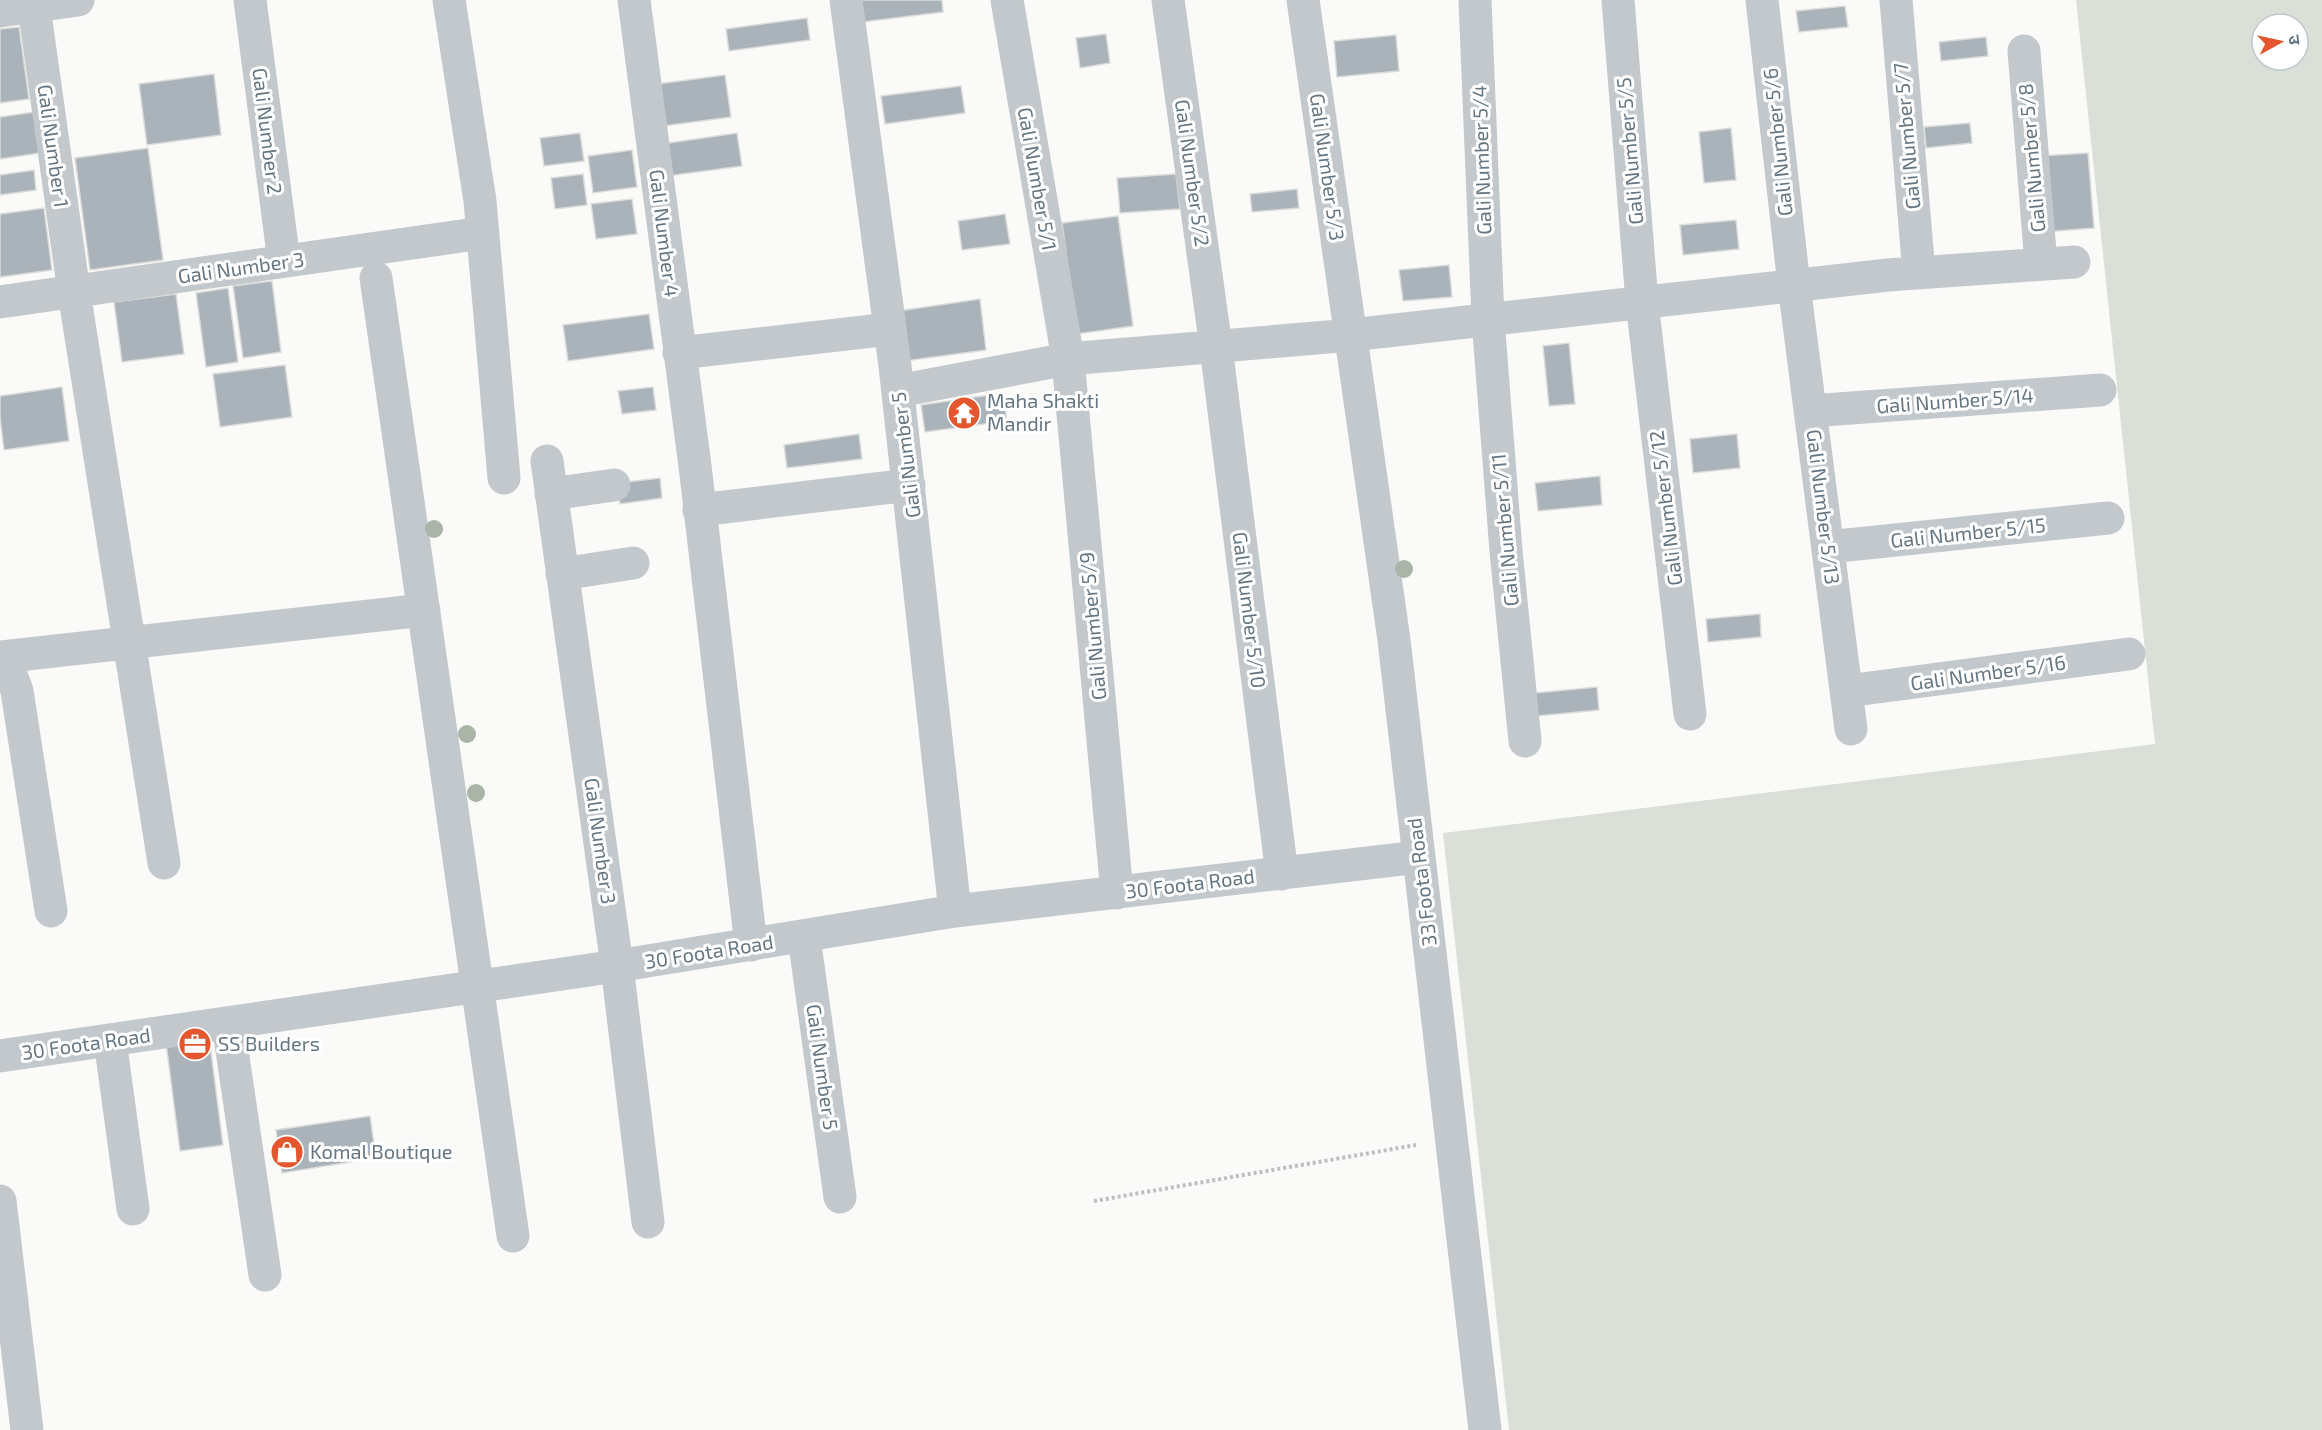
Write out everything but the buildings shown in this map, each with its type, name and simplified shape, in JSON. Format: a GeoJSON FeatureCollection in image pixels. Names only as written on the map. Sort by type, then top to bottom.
{"type":"FeatureCollection","features":[{"type":"Feature","properties":{"kind":"street"},"geometry":{"type":"LineString","coordinates":[[0,10],[33,3],[78,0]]}},
{"type":"Feature","properties":{"kind":"street","name":"Gali Number 2"},"geometry":{"type":"LineString","coordinates":[[250,0],[284,261]]}},
{"type":"Feature","properties":{"kind":"street"},"geometry":{"type":"LineString","coordinates":[[449,0],[481,217],[504,478]]}},
{"type":"Feature","properties":{"kind":"street","name":"Gali Number 4"},"geometry":{"type":"LineString","coordinates":[[634,0],[694,466],[751,945]]}},
{"type":"Feature","properties":{"kind":"street","name":"Gali Number 5"},"geometry":{"type":"LineString","coordinates":[[846,0],[898,391],[955,911]]}},
{"type":"Feature","properties":{"kind":"street","name":"Gali Number 5/1"},"geometry":{"type":"LineString","coordinates":[[1007,0],[1068,359]]}},
{"type":"Feature","properties":{"kind":"street","name":"Gali Number 5/2"},"geometry":{"type":"LineString","coordinates":[[1168,0],[1216,347]]}},
{"type":"Feature","properties":{"kind":"street","name":"Gali Number 5/3"},"geometry":{"type":"LineString","coordinates":[[1303,0],[1352,335]]}},
{"type":"Feature","properties":{"kind":"street","name":"Gali Number 5/4"},"geometry":{"type":"LineString","coordinates":[[1475,0],[1488,319]]}},
{"type":"Feature","properties":{"kind":"street","name":"Gali Number 5/5"},"geometry":{"type":"LineString","coordinates":[[1618,0],[1642,302]]}},
{"type":"Feature","properties":{"kind":"street","name":"Gali Number 5/6"},"geometry":{"type":"LineString","coordinates":[[1762,0],[1794,285]]}},
{"type":"Feature","properties":{"kind":"street","name":"Gali Number 5/7"},"geometry":{"type":"LineString","coordinates":[[1896,0],[1919,273]]}},
{"type":"Feature","properties":{"kind":"street","name":"Gali Number 1"},"geometry":{"type":"LineString","coordinates":[[33,3],[74,292],[165,863]]}},
{"type":"Feature","properties":{"kind":"street","name":"Gali Number 5/8"},"geometry":{"type":"LineString","coordinates":[[2024,51],[2042,264]]}},
{"type":"Feature","properties":{"kind":"street","name":"Gali Number 3"},"geometry":{"type":"LineString","coordinates":[[0,302],[284,261],[481,217]]}},
{"type":"Feature","properties":{"kind":"street"},"geometry":{"type":"LineString","coordinates":[[898,391],[1068,359],[1352,335],[1794,285],[2074,262]]}},
{"type":"Feature","properties":{"kind":"street"},"geometry":{"type":"LineString","coordinates":[[376,278],[513,1236]]}},
{"type":"Feature","properties":{"kind":"street","name":"Gali Number 5/13"},"geometry":{"type":"LineString","coordinates":[[1794,285],[1851,729]]}},
{"type":"Feature","properties":{"kind":"street","name":"Gali Number 5/12"},"geometry":{"type":"LineString","coordinates":[[1642,302],[1690,714]]}},
{"type":"Feature","properties":{"kind":"street","name":"Gali Number 5/11"},"geometry":{"type":"LineString","coordinates":[[1488,319],[1506,551],[1525,741]]}},
{"type":"Feature","properties":{"kind":"street"},"geometry":{"type":"LineString","coordinates":[[679,353],[890,329]]}},
{"type":"Feature","properties":{"kind":"street","name":"33 Foota Road"},"geometry":{"type":"LineString","coordinates":[[1352,335],[1394,640],[1485,1430]]}},
{"type":"Feature","properties":{"kind":"street","name":"Gali Number 5/10"},"geometry":{"type":"LineString","coordinates":[[1216,347],[1282,874]]}},
{"type":"Feature","properties":{"kind":"street","name":"Gali Number 5/9"},"geometry":{"type":"LineString","coordinates":[[1068,359],[1117,893]]}},
{"type":"Feature","properties":{"kind":"street","name":"Gali Number 5/14"},"geometry":{"type":"LineString","coordinates":[[1810,411],[2100,390]]}},
{"type":"Feature","properties":{"kind":"street","name":"Gali Number 3"},"geometry":{"type":"LineString","coordinates":[[547,461],[618,966],[648,1222]]}},
{"type":"Feature","properties":{"kind":"street"},"geometry":{"type":"LineString","coordinates":[[551,494],[614,485]]}},
{"type":"Feature","properties":{"kind":"street"},"geometry":{"type":"LineString","coordinates":[[699,510],[909,485]]}},
{"type":"Feature","properties":{"kind":"street","name":"Gali Number 5/15"},"geometry":{"type":"LineString","coordinates":[[1828,547],[2108,518]]}},
{"type":"Feature","properties":{"kind":"street"},"geometry":{"type":"LineString","coordinates":[[562,574],[633,563]]}},
{"type":"Feature","properties":{"kind":"street"},"geometry":{"type":"LineString","coordinates":[[0,657],[424,610]]}},
{"type":"Feature","properties":{"kind":"street","name":"Gali Number 5/16"},"geometry":{"type":"LineString","coordinates":[[1847,691],[2129,654]]}},
{"type":"Feature","properties":{"kind":"street"},"geometry":{"type":"LineString","coordinates":[[0,662],[10,672],[17,691],[51,911]]}},
{"type":"Feature","properties":{"kind":"street","name":"30 Foota Road"},"geometry":{"type":"LineString","coordinates":[[0,1056],[618,966],[955,911],[1419,857]]}},
{"type":"Feature","properties":{"kind":"street","name":"Gali Number 5"},"geometry":{"type":"LineString","coordinates":[[804,937],[840,1197]]}},
{"type":"Feature","properties":{"kind":"street"},"geometry":{"type":"LineString","coordinates":[[228,1023],[265,1275]]}},
{"type":"Feature","properties":{"kind":"street"},"geometry":{"type":"LineString","coordinates":[[110,1040],[133,1209]]}},
{"type":"Feature","properties":{"kind":"street"},"geometry":{"type":"LineString","coordinates":[[0,1202],[27,1430]]}},
{"type":"Feature","properties":{"kind":"path"},"geometry":{"type":"LineString","coordinates":[[1094,1201],[1452,1139]]}},
{"type":"Feature","properties":{"kind":"shaded area"},"geometry":{"type":"Polygon","coordinates":[[[2076,0],[2322,0],[2322,1430],[1509,1430],[1443,833],[2155,744],[2076,0]]]}},
{"type":"Feature","properties":{"kind":"place","name":"Maha Shakti Mandir"},"geometry":{"type":"Point","coordinates":[964,413]}},
{"type":"Feature","properties":{"kind":"place","name":"SS Builders"},"geometry":{"type":"Point","coordinates":[195,1044]}},
{"type":"Feature","properties":{"kind":"place","name":"Komal Boutique"},"geometry":{"type":"Point","coordinates":[287,1152]}}]}
